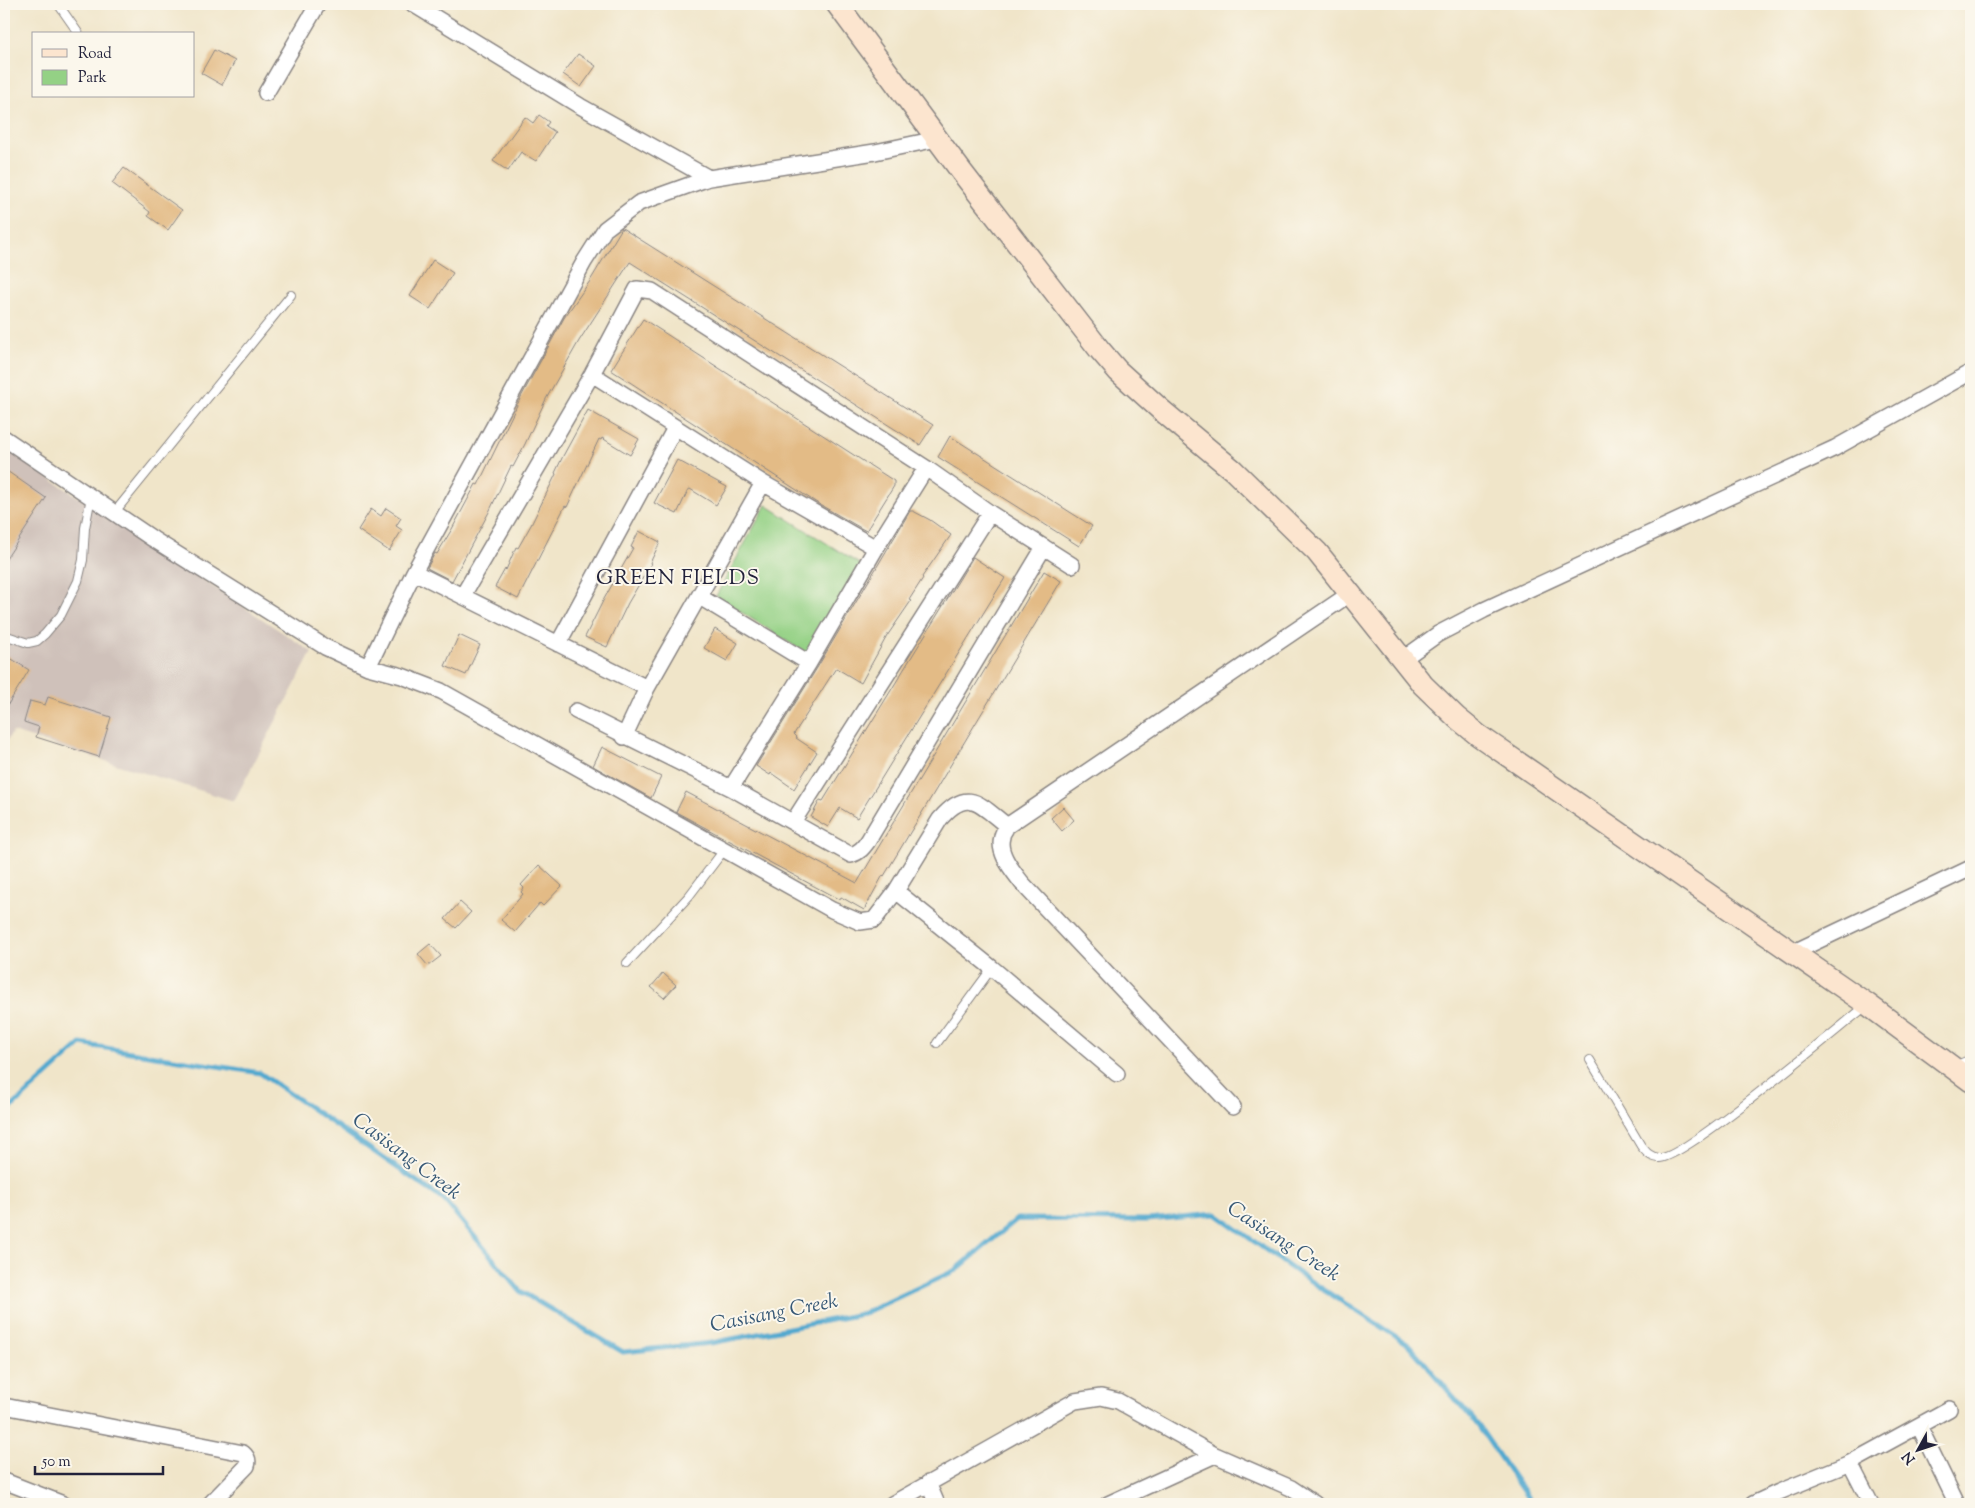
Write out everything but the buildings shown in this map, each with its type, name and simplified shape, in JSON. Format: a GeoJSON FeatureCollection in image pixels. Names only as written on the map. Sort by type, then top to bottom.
{"type":"FeatureCollection","features":[{"type":"Feature","properties":{"kind":"street"},"geometry":{"type":"LineString","coordinates":[[266,93],[318,4]]}},
{"type":"Feature","properties":{"kind":"street"},"geometry":{"type":"LineString","coordinates":[[415,4],[580,106],[710,178]]}},
{"type":"Feature","properties":{"kind":"street"},"geometry":{"type":"LineString","coordinates":[[837,4],[937,139],[1099,349],[1118,371],[1233,470],[1317,552],[1440,703],[1478,735],[1792,953],[1867,1004],[1962,1063],[1971,1081]]}},
{"type":"Feature","properties":{"kind":"street"},"geometry":{"type":"LineString","coordinates":[[368,667],[414,572],[584,262],[605,229],[640,203],[710,178],[875,152],[937,139]]}},
{"type":"Feature","properties":{"kind":"street"},"geometry":{"type":"LineString","coordinates":[[463,595],[592,374],[637,289],[652,291],[1072,565]]}},
{"type":"Feature","properties":{"kind":"street"},"geometry":{"type":"LineString","coordinates":[[1403,659],[1438,634],[1484,610],[1835,448],[1971,372]]}},
{"type":"Feature","properties":{"kind":"street"},"geometry":{"type":"LineString","coordinates":[[592,374],[763,483],[876,548]]}},
{"type":"Feature","properties":{"kind":"street"},"geometry":{"type":"LineString","coordinates":[[558,644],[675,428]]}},
{"type":"Feature","properties":{"kind":"street"},"geometry":{"type":"LineString","coordinates":[[4,438],[153,539],[325,647],[368,667],[402,676],[441,691],[832,910],[860,922],[874,920],[896,891],[940,819],[948,809],[957,803],[965,800],[974,801],[1007,826]]}},
{"type":"Feature","properties":{"kind":"street"},"geometry":{"type":"LineString","coordinates":[[731,788],[809,663],[876,548],[926,468]]}},
{"type":"Feature","properties":{"kind":"street"},"geometry":{"type":"LineString","coordinates":[[624,737],[647,688],[763,483]]}},
{"type":"Feature","properties":{"kind":"street"},"geometry":{"type":"LineString","coordinates":[[793,822],[990,513]]}},
{"type":"Feature","properties":{"kind":"street"},"geometry":{"type":"LineString","coordinates":[[576,712],[731,788],[851,855],[862,850],[1044,547]]}},
{"type":"Feature","properties":{"kind":"street"},"geometry":{"type":"LineString","coordinates":[[414,572],[647,688]]}},
{"type":"Feature","properties":{"kind":"street"},"geometry":{"type":"LineString","coordinates":[[1233,1107],[1022,883],[1008,865],[1002,847],[1002,837],[1007,826],[1351,592]]}},
{"type":"Feature","properties":{"kind":"street"},"geometry":{"type":"LineString","coordinates":[[700,597],[809,663]]}},
{"type":"Feature","properties":{"kind":"street"},"geometry":{"type":"LineString","coordinates":[[1792,953],[1971,868]]}},
{"type":"Feature","properties":{"kind":"street"},"geometry":{"type":"LineString","coordinates":[[896,891],[992,968],[1117,1074]]}},
{"type":"Feature","properties":{"kind":"street"},"geometry":{"type":"LineString","coordinates":[[892,1504],[928,1482],[1075,1401],[1100,1397],[1118,1401],[1215,1455],[1291,1488],[1315,1504]]}},
{"type":"Feature","properties":{"kind":"street"},"geometry":{"type":"LineString","coordinates":[[4,1406],[242,1453],[247,1457],[246,1466],[210,1504]]}},
{"type":"Feature","properties":{"kind":"street"},"geometry":{"type":"LineString","coordinates":[[1753,1504],[1782,1498],[1949,1409]]}},
{"type":"Feature","properties":{"kind":"street"},"geometry":{"type":"LineString","coordinates":[[1918,1426],[1957,1504]]}},
{"type":"Feature","properties":{"kind":"street"},"geometry":{"type":"LineString","coordinates":[[1108,1504],[1215,1455]]}},
{"type":"Feature","properties":{"kind":"street"},"geometry":{"type":"LineString","coordinates":[[1850,1463],[1871,1504]]}},
{"type":"Feature","properties":{"kind":"street"},"geometry":{"type":"LineString","coordinates":[[4,1481],[63,1504]]}},
{"type":"Feature","properties":{"kind":"street"},"geometry":{"type":"LineString","coordinates":[[928,1482],[937,1504]]}},
{"type":"Feature","properties":{"kind":"lane"},"geometry":{"type":"LineString","coordinates":[[58,4],[79,32]]}},
{"type":"Feature","properties":{"kind":"lane"},"geometry":{"type":"LineString","coordinates":[[114,513],[291,295]]}},
{"type":"Feature","properties":{"kind":"lane"},"geometry":{"type":"LineString","coordinates":[[4,635],[28,643],[37,641],[61,614],[78,581],[84,560],[85,528],[91,497]]}},
{"type":"Feature","properties":{"kind":"lane"},"geometry":{"type":"LineString","coordinates":[[627,963],[689,896],[724,850]]}},
{"type":"Feature","properties":{"kind":"lane"},"geometry":{"type":"LineString","coordinates":[[938,1043],[992,968]]}},
{"type":"Feature","properties":{"kind":"lane"},"geometry":{"type":"LineString","coordinates":[[1590,1060],[1641,1146],[1648,1154],[1660,1158],[1672,1156],[1721,1122],[1867,1004]]}},
{"type":"Feature","properties":{"kind":"shaded area"},"geometry":{"type":"Polygon","coordinates":[[[4,448],[312,652],[234,801],[13,732],[4,744],[4,448]]]}},
{"type":"Feature","properties":{"kind":"green space"},"geometry":{"type":"Polygon","coordinates":[[[766,505],[861,565],[807,654],[716,596],[766,505]]]}},
{"type":"Feature","properties":{"kind":"waterway","name":"Casisang Creek"},"geometry":{"type":"LineString","coordinates":[[4,1114],[81,1044],[260,1073],[444,1200],[520,1291],[623,1352],[711,1343],[862,1314],[956,1270],[1017,1219],[1147,1220],[1216,1214],[1298,1273],[1409,1345],[1477,1424],[1532,1504]]}},
{"type":"Feature","properties":{"kind":"district","name":"GREEN FIELDS"},"geometry":{"type":"Point","coordinates":[678,579]}}]}
